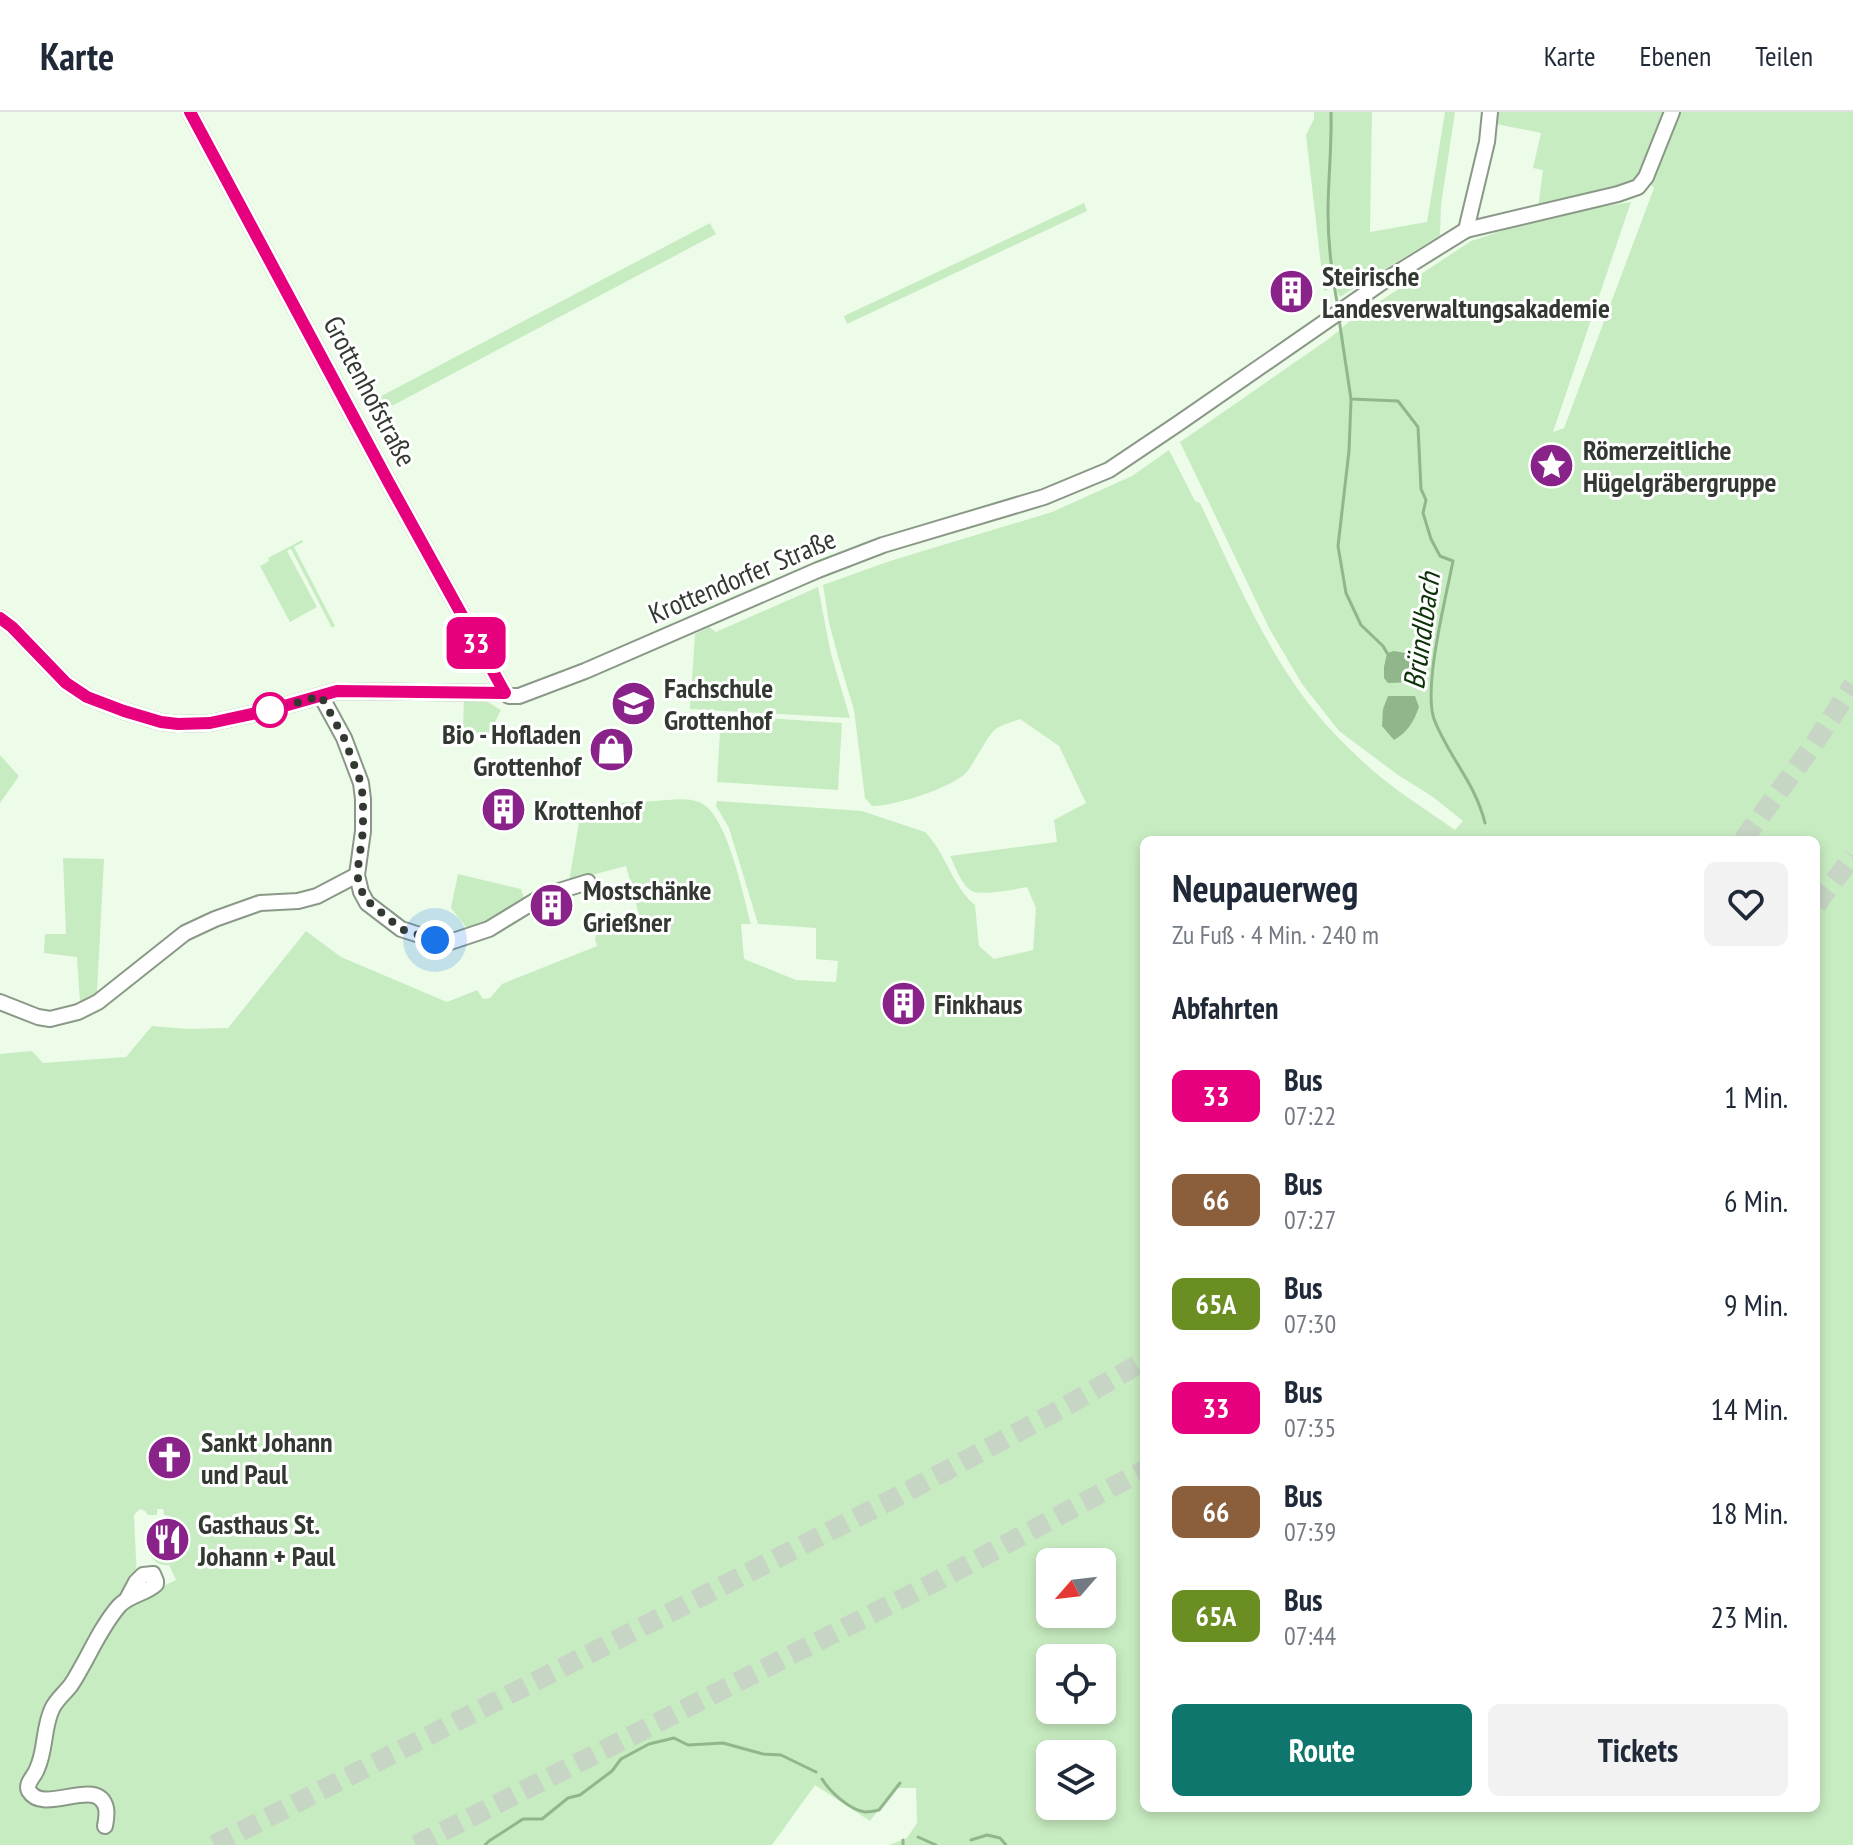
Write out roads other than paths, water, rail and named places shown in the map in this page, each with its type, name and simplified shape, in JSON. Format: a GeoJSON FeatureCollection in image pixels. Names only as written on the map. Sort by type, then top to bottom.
{"type":"FeatureCollection","features":[{"type":"Feature","properties":{"kind":"street","name":"Grottenhofstraße"},"geometry":{"type":"LineString","coordinates":[[190,112],[505,693]]}},
{"type":"Feature","properties":{"kind":"street","name":"Krottendorfer Straße"},"geometry":{"type":"LineString","coordinates":[[0,618],[77,690],[96,701],[145,718],[178,724],[206,724],[337,691],[505,693],[519,696],[670,636],[818,570],[883,545],[1044,497],[1109,470],[1394,274],[1466,230],[1638,187],[1646,177],[1672,112]]}},
{"type":"Feature","properties":{"kind":"street"},"geometry":{"type":"LineString","coordinates":[[1466,230],[1487,142],[1490,114]]}},
{"type":"Feature","properties":{"kind":"street"},"geometry":{"type":"LineString","coordinates":[[321,696],[344,738],[361,783],[363,831],[357,875],[361,892],[367,903],[401,929],[450,942],[489,929],[543,896],[588,882]]}},
{"type":"Feature","properties":{"kind":"street"},"geometry":{"type":"LineString","coordinates":[[0,1002],[50,1019],[78,1012],[98,1002],[197,927],[260,903],[298,901],[317,896],[357,875]]}},
{"type":"Feature","properties":{"kind":"street"},"geometry":{"type":"LineString","coordinates":[[105,1826],[106,1807],[100,1798],[89,1793],[41,1798],[31,1794],[28,1789],[38,1769],[53,1706],[69,1688],[114,1612],[127,1599]]}},
{"type":"Feature","properties":{"kind":"waterway","name":"Bründlbach"},"geometry":{"type":"LineString","coordinates":[[1331,112],[1328,225],[1338,307]]}},
{"type":"Feature","properties":{"kind":"waterway","name":"Bründlbach"},"geometry":{"type":"LineString","coordinates":[[1339,319],[1351,399],[1398,401],[1418,427],[1421,489],[1426,500],[1423,513],[1440,556],[1453,561],[1433,664],[1431,704],[1434,719],[1475,795],[1485,823]]}},
{"type":"Feature","properties":{"kind":"waterway"},"geometry":{"type":"LineString","coordinates":[[1351,400],[1349,451],[1338,546],[1346,593],[1361,625],[1387,653]]}},
{"type":"Feature","properties":{"kind":"waterway"},"geometry":{"type":"LineString","coordinates":[[485,1845],[523,1819],[542,1819],[568,1798],[580,1795],[612,1771],[621,1759],[649,1744],[674,1738],[688,1745],[723,1743],[763,1754],[781,1755],[816,1772]]}},
{"type":"Feature","properties":{"kind":"waterway"},"geometry":{"type":"LineString","coordinates":[[822,1779],[841,1800],[865,1812],[879,1810],[900,1783]]}},
{"type":"Feature","properties":{"kind":"waterway"},"geometry":{"type":"LineString","coordinates":[[971,1840],[987,1835],[1000,1838],[1006,1845]]}},
{"type":"Feature","properties":{"kind":"waterway"},"geometry":{"type":"LineString","coordinates":[[918,1837],[936,1845]]}},
{"type":"Feature","properties":{"kind":"waterway"},"geometry":{"type":"LineString","coordinates":[[903,1840],[903,1845]]}},
{"type":"Feature","properties":{"kind":"tunnel"},"geometry":{"type":"LineString","coordinates":[[1746,836],[1853,685]]}},
{"type":"Feature","properties":{"kind":"tunnel"},"geometry":{"type":"LineString","coordinates":[[1820,900],[1853,856]]}},
{"type":"Feature","properties":{"kind":"tunnel"},"geometry":{"type":"LineString","coordinates":[[214,1845],[895,1498],[1140,1363]]}},
{"type":"Feature","properties":{"kind":"tunnel"},"geometry":{"type":"LineString","coordinates":[[416,1845],[939,1580],[1140,1472]]}},
{"type":"Feature","properties":{"kind":"place","name":"Steirische Landesverwaltungsakademie"},"geometry":{"type":"Point","coordinates":[1291,292]}},
{"type":"Feature","properties":{"kind":"place","name":"Römerzeitliche Hügelgräbergruppe"},"geometry":{"type":"Point","coordinates":[1552,466]}},
{"type":"Feature","properties":{"kind":"place","name":"Fachschule Grottenhof"},"geometry":{"type":"Point","coordinates":[633,704]}},
{"type":"Feature","properties":{"kind":"place","name":"Bio - Hofladen Grottenhof"},"geometry":{"type":"Point","coordinates":[612,750]}},
{"type":"Feature","properties":{"kind":"place","name":"Krottenhof"},"geometry":{"type":"Point","coordinates":[503,810]}},
{"type":"Feature","properties":{"kind":"place","name":"Mostschänke Grießner"},"geometry":{"type":"Point","coordinates":[552,906]}},
{"type":"Feature","properties":{"kind":"place","name":"Finkhaus"},"geometry":{"type":"Point","coordinates":[903,1004]}},
{"type":"Feature","properties":{"kind":"place","name":"Sankt Johann und Paul"},"geometry":{"type":"Point","coordinates":[170,1458]}},
{"type":"Feature","properties":{"kind":"place","name":"Gasthaus St. Johann + Paul"},"geometry":{"type":"Point","coordinates":[167,1540]}}]}
